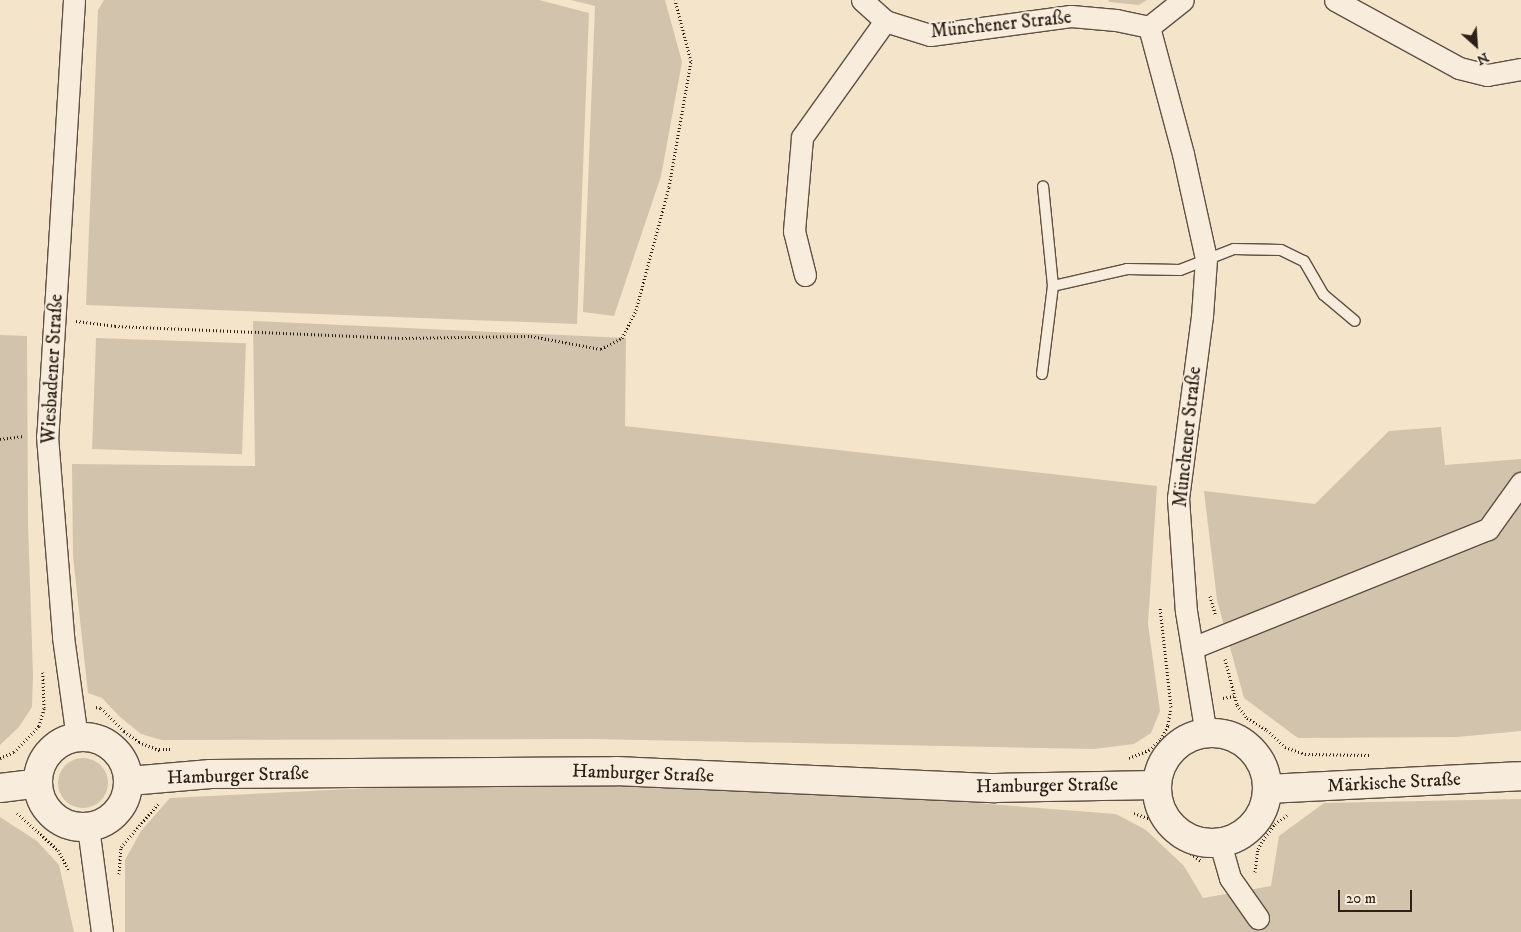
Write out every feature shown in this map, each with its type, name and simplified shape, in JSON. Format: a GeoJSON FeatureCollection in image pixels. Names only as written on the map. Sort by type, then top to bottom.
{"type":"FeatureCollection","features":[{"type":"Feature","properties":{"kind":"main road"},"geometry":{"type":"LineString","coordinates":[[1220,733],[1237,738],[1251,749],[1262,764],[1267,781],[1266,799],[1260,815],[1248,829],[1211,853],[1197,841],[1181,833],[1167,820],[1159,804],[1157,785],[1161,768],[1170,752],[1184,740],[1206,734],[1220,733]]}},
{"type":"Feature","properties":{"kind":"main road"},"geometry":{"type":"LineString","coordinates":[[88,737],[108,744],[123,760],[129,781],[127,794],[121,806],[112,817],[101,824],[88,827],[64,822],[54,816],[40,796],[38,783],[43,761],[50,752],[59,745],[77,738],[88,737]]}},
{"type":"Feature","properties":{"kind":"main road","name":"Hamburger Straße"},"geometry":{"type":"LineString","coordinates":[[129,781],[211,774],[616,772],[995,788],[1157,785]]}},
{"type":"Feature","properties":{"kind":"main road","name":"Märkische Straße"},"geometry":{"type":"LineString","coordinates":[[1267,789],[1521,776]]}},
{"type":"Feature","properties":{"kind":"main road"},"geometry":{"type":"LineString","coordinates":[[0,788],[38,783]]}},
{"type":"Feature","properties":{"kind":"street","name":"Wiesbadener Straße"},"geometry":{"type":"LineString","coordinates":[[74,0],[56,319],[47,436],[63,636],[77,738]]}},
{"type":"Feature","properties":{"kind":"street","name":"Münchener Straße"},"geometry":{"type":"LineString","coordinates":[[862,0],[885,21],[930,36],[1071,16],[1116,20],[1149,27],[1183,154],[1206,259],[1202,316],[1178,498],[1184,593],[1206,734]]}},
{"type":"Feature","properties":{"kind":"street"},"geometry":{"type":"LineString","coordinates":[[1149,27],[1183,0]]}},
{"type":"Feature","properties":{"kind":"street"},"geometry":{"type":"LineString","coordinates":[[1335,0],[1460,68],[1487,75],[1521,69]]}},
{"type":"Feature","properties":{"kind":"street"},"geometry":{"type":"LineString","coordinates":[[805,275],[794,231],[802,137],[885,21]]}},
{"type":"Feature","properties":{"kind":"street"},"geometry":{"type":"LineString","coordinates":[[1192,648],[1488,529],[1521,483]]}},
{"type":"Feature","properties":{"kind":"street"},"geometry":{"type":"LineString","coordinates":[[88,827],[102,932]]}},
{"type":"Feature","properties":{"kind":"street"},"geometry":{"type":"LineString","coordinates":[[1211,853],[1258,918]]}},
{"type":"Feature","properties":{"kind":"lane"},"geometry":{"type":"LineString","coordinates":[[1042,374],[1053,286],[1043,186]]}},
{"type":"Feature","properties":{"kind":"lane"},"geometry":{"type":"LineString","coordinates":[[1053,286],[1127,269],[1180,270],[1234,249],[1281,250],[1304,261],[1324,295],[1356,321]]}},
{"type":"Feature","properties":{"kind":"path"},"geometry":{"type":"LineString","coordinates":[[56,319],[115,326],[402,338],[531,336],[601,349],[622,338],[636,310],[669,187],[691,61],[675,0]]}},
{"type":"Feature","properties":{"kind":"path"},"geometry":{"type":"LineString","coordinates":[[1209,592],[1237,705],[1247,718],[1267,730],[1285,747],[1305,754],[1374,756]]}},
{"type":"Feature","properties":{"kind":"path"},"geometry":{"type":"LineString","coordinates":[[1160,607],[1171,707],[1168,725],[1161,739],[1149,750],[1128,758],[1127,812],[1153,820],[1171,839],[1211,853]]}},
{"type":"Feature","properties":{"kind":"path"},"geometry":{"type":"LineString","coordinates":[[0,758],[14,752],[26,742],[39,726],[44,708]]}},
{"type":"Feature","properties":{"kind":"path"},"geometry":{"type":"LineString","coordinates":[[159,749],[178,749]]}},
{"type":"Feature","properties":{"kind":"path"},"geometry":{"type":"LineString","coordinates":[[1230,878],[1255,874],[1258,849],[1269,832],[1284,816],[1307,809],[1305,754]]}},
{"type":"Feature","properties":{"kind":"path"},"geometry":{"type":"LineString","coordinates":[[15,811],[58,850],[71,875]]}},
{"type":"Feature","properties":{"kind":"shaded area"},"geometry":{"type":"Polygon","coordinates":[[[104,0],[539,0],[589,13],[577,324],[86,305],[98,10],[104,0]]]}},
{"type":"Feature","properties":{"kind":"shaded area"},"geometry":{"type":"Polygon","coordinates":[[[571,0],[665,0],[682,62],[661,176],[614,316],[583,312],[595,6],[571,0]]]}},
{"type":"Feature","properties":{"kind":"shaded area"},"geometry":{"type":"Polygon","coordinates":[[[1108,0],[1147,0],[1139,5],[1109,2],[1108,0]]]}},
{"type":"Feature","properties":{"kind":"shaded area"},"geometry":{"type":"Polygon","coordinates":[[[253,321],[626,338],[625,426],[1157,486],[1148,624],[1160,711],[1151,733],[1134,744],[1094,749],[593,739],[162,740],[141,734],[119,716],[102,698],[88,693],[73,556],[72,464],[255,466],[253,321]]]}},
{"type":"Feature","properties":{"kind":"shaded area"},"geometry":{"type":"Polygon","coordinates":[[[0,335],[27,336],[28,523],[33,675],[32,707],[19,727],[0,745],[0,335]]]}},
{"type":"Feature","properties":{"kind":"shaded area"},"geometry":{"type":"Polygon","coordinates":[[[96,338],[246,343],[242,454],[92,449],[96,338]]]}},
{"type":"Feature","properties":{"kind":"shaded area"},"geometry":{"type":"Polygon","coordinates":[[[1441,427],[1445,465],[1521,459],[1521,731],[1457,737],[1298,738],[1244,698],[1217,600],[1204,491],[1315,504],[1389,431],[1441,427]]]}},
{"type":"Feature","properties":{"kind":"shaded area"},"geometry":{"type":"Polygon","coordinates":[[[83,758],[93,760],[101,765],[106,773],[108,783],[106,793],[101,801],[93,806],[83,808],[73,806],[65,801],[60,793],[58,783],[60,773],[65,765],[73,760],[83,758]]]}},
{"type":"Feature","properties":{"kind":"shaded area"},"geometry":{"type":"Polygon","coordinates":[[[535,780],[759,786],[1116,814],[1146,830],[1184,866],[1203,898],[1271,886],[1279,836],[1324,803],[1521,799],[1521,932],[125,932],[125,860],[141,831],[170,798],[535,780]]]}},
{"type":"Feature","properties":{"kind":"shaded area"},"geometry":{"type":"Polygon","coordinates":[[[0,817],[37,841],[59,865],[74,932],[0,932],[0,817]]]}}]}
